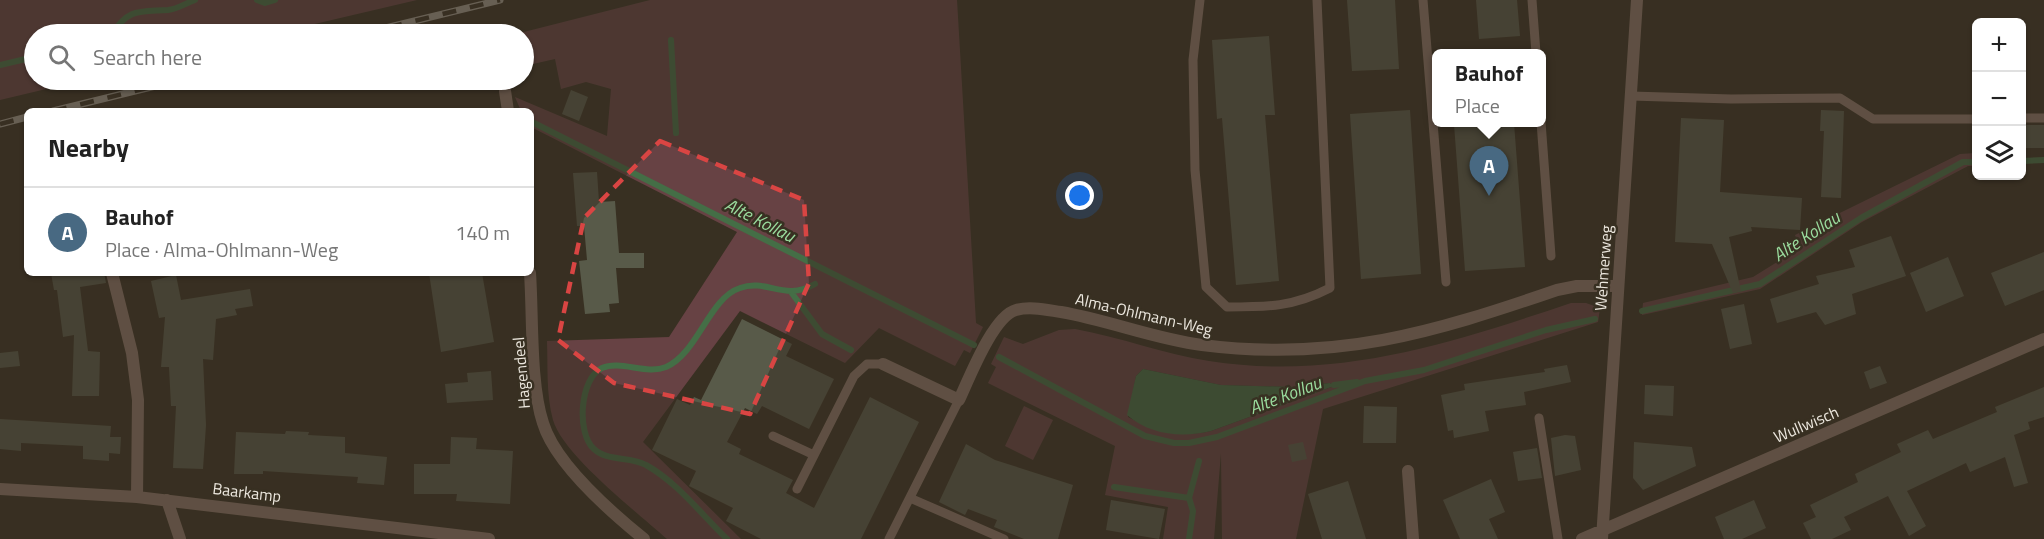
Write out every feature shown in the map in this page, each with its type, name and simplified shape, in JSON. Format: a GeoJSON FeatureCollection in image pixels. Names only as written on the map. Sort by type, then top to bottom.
{"type":"FeatureCollection","features":[{"type":"Feature","properties":{"kind":"street","name":"Wehmerweg"},"geometry":{"type":"LineString","coordinates":[[1602,535],[1637,0]]}},
{"type":"Feature","properties":{"kind":"street"},"geometry":{"type":"LineString","coordinates":[[505,91],[508,108]]}},
{"type":"Feature","properties":{"kind":"street"},"geometry":{"type":"LineString","coordinates":[[113,276],[132,353],[138,400],[137,496]]}},
{"type":"Feature","properties":{"kind":"street","name":"Hagendeel"},"geometry":{"type":"LineString","coordinates":[[530,276],[538,399],[543,424],[556,448],[606,508],[644,539]]}},
{"type":"Feature","properties":{"kind":"street","name":"Alma-Ohlmann-Weg"},"geometry":{"type":"LineString","coordinates":[[959,400],[995,330],[1003,318],[1014,310],[1046,310],[1088,317],[1199,345],[1256,351],[1324,349],[1391,340],[1432,331],[1557,290],[1577,286],[1618,286]]}},
{"type":"Feature","properties":{"kind":"street","name":"Wullwisch"},"geometry":{"type":"LineString","coordinates":[[1582,539],[1602,535],[2044,339]]}},
{"type":"Feature","properties":{"kind":"street"},"geometry":{"type":"LineString","coordinates":[[883,364],[959,400]]}},
{"type":"Feature","properties":{"kind":"street"},"geometry":{"type":"LineString","coordinates":[[1408,471],[1413,539]]}},
{"type":"Feature","properties":{"kind":"street","name":"Baarkamp"},"geometry":{"type":"LineString","coordinates":[[0,489],[137,496],[489,539]]}},
{"type":"Feature","properties":{"kind":"street"},"geometry":{"type":"LineString","coordinates":[[167,500],[180,539]]}},
{"type":"Feature","properties":{"kind":"lane"},"geometry":{"type":"LineString","coordinates":[[1200,0],[1193,60],[1195,170],[1206,287],[1227,307],[1271,307],[1306,301],[1330,288],[1317,0]]}},
{"type":"Feature","properties":{"kind":"lane"},"geometry":{"type":"LineString","coordinates":[[1423,0],[1432,110]]}},
{"type":"Feature","properties":{"kind":"lane"},"geometry":{"type":"LineString","coordinates":[[1532,0],[1536,49]]}},
{"type":"Feature","properties":{"kind":"lane"},"geometry":{"type":"LineString","coordinates":[[1631,96],[1840,99],[1873,119],[1972,119]]}},
{"type":"Feature","properties":{"kind":"lane"},"geometry":{"type":"LineString","coordinates":[[2026,118],[2044,118]]}},
{"type":"Feature","properties":{"kind":"lane"},"geometry":{"type":"LineString","coordinates":[[1433,127],[1446,282]]}},
{"type":"Feature","properties":{"kind":"lane"},"geometry":{"type":"LineString","coordinates":[[1541,127],[1551,256]]}},
{"type":"Feature","properties":{"kind":"lane"},"geometry":{"type":"LineString","coordinates":[[797,489],[854,376],[867,364],[883,364]]}},
{"type":"Feature","properties":{"kind":"lane","name":"Alma-Ohlmann-Weg"},"geometry":{"type":"LineString","coordinates":[[890,539],[959,400]]}},
{"type":"Feature","properties":{"kind":"lane"},"geometry":{"type":"LineString","coordinates":[[1539,418],[1558,539]]}},
{"type":"Feature","properties":{"kind":"lane"},"geometry":{"type":"LineString","coordinates":[[773,436],[814,455]]}},
{"type":"Feature","properties":{"kind":"lane"},"geometry":{"type":"LineString","coordinates":[[910,498],[1004,539]]}},
{"type":"Feature","properties":{"kind":"highlighted area"},"geometry":{"type":"Polygon","coordinates":[[[660,141],[804,200],[809,283],[750,414],[614,383],[558,340],[584,218],[660,141]]]}},
{"type":"Feature","properties":{"kind":"shaded area"},"geometry":{"type":"Polygon","coordinates":[[[0,0],[417,0],[315,24],[24,24],[24,90],[42,90],[0,100],[0,0]]]}},
{"type":"Feature","properties":{"kind":"shaded area"},"geometry":{"type":"Polygon","coordinates":[[[650,0],[957,0],[976,323],[983,327],[970,353],[964,350],[955,366],[879,328],[845,363],[740,311],[643,442],[741,539],[667,539],[586,466],[571,450],[553,420],[548,390],[547,341],[669,337],[737,232],[534,129],[534,108],[520,108],[515,97],[607,136],[611,89],[586,82],[561,89],[555,59],[534,64],[534,29],[650,0]]]}},
{"type":"Feature","properties":{"kind":"shaded area"},"geometry":{"type":"Polygon","coordinates":[[[1972,153],[1972,166],[1968,166],[1862,222],[1760,289],[1642,315],[1643,303],[1753,277],[1800,248],[1795,235],[1960,154],[1972,153]]]}},
{"type":"Feature","properties":{"kind":"shaded area"},"geometry":{"type":"Polygon","coordinates":[[[1571,303],[1586,303],[1600,308],[1598,322],[1323,409],[1296,539],[1222,539],[1221,453],[1214,539],[1163,539],[1168,507],[1105,495],[1115,446],[988,383],[996,367],[991,364],[1004,337],[1023,344],[1059,330],[1075,329],[1209,361],[1256,366],[1303,366],[1348,362],[1438,344],[1571,303]],[[1143,369],[1136,376],[1128,417],[1168,432],[1200,433],[1334,386],[1330,383],[1293,387],[1221,385],[1143,369]]]}},
{"type":"Feature","properties":{"kind":"shaded area"},"geometry":{"type":"Polygon","coordinates":[[[1024,406],[1053,420],[1033,460],[1005,446],[1024,406]]]}},
{"type":"Feature","properties":{"kind":"water"},"geometry":{"type":"Polygon","coordinates":[[[1143,369],[1221,385],[1293,387],[1330,383],[1334,386],[1211,431],[1178,434],[1156,431],[1127,415],[1136,376],[1143,369]]]}},
{"type":"Feature","properties":{"kind":"building"},"geometry":{"type":"Polygon","coordinates":[[[1347,0],[1395,0],[1399,69],[1352,71],[1347,0]]]}},
{"type":"Feature","properties":{"kind":"building"},"geometry":{"type":"Polygon","coordinates":[[[1476,0],[1517,0],[1520,36],[1479,39],[1476,0]]]}},
{"type":"Feature","properties":{"kind":"building"},"geometry":{"type":"Polygon","coordinates":[[[1269,36],[1275,115],[1265,115],[1279,281],[1236,285],[1222,118],[1217,119],[1212,40],[1269,36]]]}},
{"type":"Feature","properties":{"kind":"building"},"geometry":{"type":"Polygon","coordinates":[[[571,90],[588,97],[579,121],[562,114],[571,90]]]}},
{"type":"Feature","properties":{"kind":"building"},"geometry":{"type":"Polygon","coordinates":[[[1410,110],[1421,274],[1361,279],[1350,114],[1410,110]]]}},
{"type":"Feature","properties":{"kind":"building"},"geometry":{"type":"Polygon","coordinates":[[[1821,110],[1844,111],[1841,198],[1821,197],[1824,131],[1820,131],[1821,110]]]}},
{"type":"Feature","properties":{"kind":"building"},"geometry":{"type":"Polygon","coordinates":[[[1681,118],[1724,120],[1720,192],[1802,198],[1800,230],[1751,227],[1752,231],[1729,237],[1741,291],[1733,293],[1712,244],[1675,242],[1681,118]]]}},
{"type":"Feature","properties":{"kind":"building"},"geometry":{"type":"Polygon","coordinates":[[[2026,125],[2044,125],[2044,148],[2026,148],[2026,125]]]}},
{"type":"Feature","properties":{"kind":"building"},"geometry":{"type":"Polygon","coordinates":[[[1454,127],[1514,127],[1525,267],[1465,271],[1454,127]]]}},
{"type":"Feature","properties":{"kind":"building"},"geometry":{"type":"Polygon","coordinates":[[[597,172],[599,202],[615,201],[619,253],[644,253],[644,268],[616,268],[619,303],[609,304],[610,312],[585,314],[579,261],[587,260],[584,226],[577,226],[573,173],[597,172]]]}},
{"type":"Feature","properties":{"kind":"building"},"geometry":{"type":"Polygon","coordinates":[[[1891,236],[1906,276],[1852,294],[1856,314],[1825,325],[1816,312],[1777,323],[1770,299],[1819,284],[1816,276],[1855,267],[1849,250],[1891,236]]]}},
{"type":"Feature","properties":{"kind":"building"},"geometry":{"type":"Polygon","coordinates":[[[2044,252],[2044,290],[2005,306],[1991,273],[2044,252]]]}},
{"type":"Feature","properties":{"kind":"building"},"geometry":{"type":"Polygon","coordinates":[[[1948,257],[1964,296],[1926,312],[1910,273],[1948,257]]]}},
{"type":"Feature","properties":{"kind":"building"},"geometry":{"type":"Polygon","coordinates":[[[52,276],[105,276],[106,283],[80,287],[88,351],[100,352],[99,396],[72,396],[74,335],[63,337],[57,290],[54,290],[52,276]]]}},
{"type":"Feature","properties":{"kind":"building"},"geometry":{"type":"Polygon","coordinates":[[[176,276],[181,300],[250,289],[253,306],[235,309],[237,315],[216,319],[213,360],[203,359],[206,425],[203,469],[173,468],[176,406],[171,406],[169,367],[161,367],[165,317],[159,318],[151,281],[176,276]]]}},
{"type":"Feature","properties":{"kind":"building"},"geometry":{"type":"Polygon","coordinates":[[[429,276],[483,276],[494,342],[441,352],[429,276]]]}},
{"type":"Feature","properties":{"kind":"building"},"geometry":{"type":"Polygon","coordinates":[[[1744,304],[1752,344],[1730,349],[1721,309],[1744,304]]]}},
{"type":"Feature","properties":{"kind":"building"},"geometry":{"type":"Polygon","coordinates":[[[742,319],[792,344],[786,356],[834,379],[809,429],[762,406],[757,414],[745,408],[727,442],[741,449],[739,454],[793,480],[786,493],[814,508],[870,397],[919,422],[861,539],[761,539],[726,521],[733,508],[689,486],[696,471],[652,450],[677,399],[690,405],[694,397],[701,400],[742,319]]]}},
{"type":"Feature","properties":{"kind":"building"},"geometry":{"type":"Polygon","coordinates":[[[18,351],[20,366],[0,368],[0,353],[18,351]]]}},
{"type":"Feature","properties":{"kind":"building"},"geometry":{"type":"Polygon","coordinates":[[[1567,365],[1571,382],[1524,392],[1526,405],[1485,411],[1489,431],[1454,438],[1453,430],[1448,431],[1441,395],[1465,390],[1464,384],[1545,372],[1544,369],[1567,365]]]}},
{"type":"Feature","properties":{"kind":"building"},"geometry":{"type":"Polygon","coordinates":[[[1880,366],[1887,383],[1870,389],[1864,372],[1880,366]]]}},
{"type":"Feature","properties":{"kind":"building"},"geometry":{"type":"Polygon","coordinates":[[[491,371],[493,400],[447,403],[445,384],[468,382],[467,373],[491,371]]]}},
{"type":"Feature","properties":{"kind":"building"},"geometry":{"type":"Polygon","coordinates":[[[1645,385],[1674,386],[1673,416],[1644,414],[1645,385]]]}},
{"type":"Feature","properties":{"kind":"building"},"geometry":{"type":"Polygon","coordinates":[[[2044,387],[2044,417],[2028,422],[2030,429],[2014,435],[2028,483],[2014,487],[2005,457],[1970,472],[1966,463],[1907,491],[1926,526],[1909,536],[1888,496],[1844,517],[1851,530],[1832,539],[1811,539],[1803,523],[1816,517],[1810,505],[1858,482],[1855,474],[1901,452],[1897,444],[1928,430],[1933,439],[1997,412],[1995,407],[2044,387]]]}},
{"type":"Feature","properties":{"kind":"building"},"geometry":{"type":"Polygon","coordinates":[[[1364,406],[1397,407],[1396,443],[1363,443],[1364,406]]]}},
{"type":"Feature","properties":{"kind":"building"},"geometry":{"type":"Polygon","coordinates":[[[0,419],[111,426],[110,437],[121,437],[120,454],[109,453],[109,461],[83,459],[83,446],[21,443],[21,451],[0,449],[0,419]]]}},
{"type":"Feature","properties":{"kind":"building"},"geometry":{"type":"Polygon","coordinates":[[[286,431],[345,437],[345,453],[387,457],[384,485],[357,483],[358,477],[263,471],[263,474],[234,474],[236,432],[285,434],[286,431]]]}},
{"type":"Feature","properties":{"kind":"building"},"geometry":{"type":"Polygon","coordinates":[[[1565,435],[1575,436],[1581,470],[1555,476],[1551,438],[1565,435]]]}},
{"type":"Feature","properties":{"kind":"building"},"geometry":{"type":"Polygon","coordinates":[[[451,437],[477,438],[476,449],[513,451],[510,504],[456,501],[457,494],[414,494],[414,464],[450,464],[451,437]]]}},
{"type":"Feature","properties":{"kind":"building"},"geometry":{"type":"Polygon","coordinates":[[[1303,442],[1307,459],[1292,462],[1288,445],[1303,442]]]}},
{"type":"Feature","properties":{"kind":"building"},"geometry":{"type":"Polygon","coordinates":[[[1634,442],[1692,447],[1696,466],[1643,490],[1633,478],[1634,442]]]}},
{"type":"Feature","properties":{"kind":"building"},"geometry":{"type":"Polygon","coordinates":[[[966,444],[995,460],[1073,485],[1058,539],[1024,539],[994,527],[997,520],[968,509],[965,515],[939,502],[966,444]]]}},
{"type":"Feature","properties":{"kind":"building"},"geometry":{"type":"Polygon","coordinates":[[[1537,448],[1542,478],[1518,481],[1513,452],[1537,448]]]}},
{"type":"Feature","properties":{"kind":"building"},"geometry":{"type":"Polygon","coordinates":[[[1491,479],[1505,512],[1489,519],[1498,539],[1460,539],[1443,500],[1491,479]]]}},
{"type":"Feature","properties":{"kind":"building"},"geometry":{"type":"Polygon","coordinates":[[[1348,481],[1366,539],[1322,539],[1308,494],[1348,481]]]}},
{"type":"Feature","properties":{"kind":"building"},"geometry":{"type":"Polygon","coordinates":[[[1111,500],[1165,509],[1159,539],[1106,530],[1111,500]]]}},
{"type":"Feature","properties":{"kind":"building"},"geometry":{"type":"Polygon","coordinates":[[[1754,500],[1766,528],[1742,539],[1724,539],[1715,517],[1754,500]]]}},
{"type":"Feature","properties":{"kind":"waterway"},"geometry":{"type":"LineString","coordinates":[[120,24],[136,13],[172,9],[195,0]]}},
{"type":"Feature","properties":{"kind":"waterway"},"geometry":{"type":"LineString","coordinates":[[257,0],[265,3],[275,0]]}},
{"type":"Feature","properties":{"kind":"waterway"},"geometry":{"type":"LineString","coordinates":[[671,40],[676,133]]}},
{"type":"Feature","properties":{"kind":"waterway"},"geometry":{"type":"LineString","coordinates":[[0,65],[24,59]]}},
{"type":"Feature","properties":{"kind":"waterway","name":"Alte Kollau"},"geometry":{"type":"LineString","coordinates":[[534,123],[974,345]]}},
{"type":"Feature","properties":{"kind":"waterway","name":"Alte Kollau"},"geometry":{"type":"LineString","coordinates":[[2026,161],[2044,160]]}},
{"type":"Feature","properties":{"kind":"waterway","name":"Alte Kollau"},"geometry":{"type":"LineString","coordinates":[[1642,311],[1760,284],[1861,218],[1963,162],[1972,162]]}},
{"type":"Feature","properties":{"kind":"waterway"},"geometry":{"type":"LineString","coordinates":[[727,539],[679,490],[657,472],[640,462],[606,456],[594,449],[588,441],[583,419],[585,394],[589,383],[602,368],[617,366],[658,369],[677,360],[687,350],[720,303],[740,288],[759,286],[794,291],[815,284]]}},
{"type":"Feature","properties":{"kind":"waterway"},"geometry":{"type":"LineString","coordinates":[[791,292],[822,334],[851,350]]}},
{"type":"Feature","properties":{"kind":"waterway","name":"Alte Kollau"},"geometry":{"type":"LineString","coordinates":[[999,357],[1145,436],[1174,443],[1189,443],[1217,437],[1365,381],[1424,370],[1546,330],[1595,319]]}},
{"type":"Feature","properties":{"kind":"waterway"},"geometry":{"type":"LineString","coordinates":[[1334,385],[1357,382]]}},
{"type":"Feature","properties":{"kind":"waterway"},"geometry":{"type":"LineString","coordinates":[[1189,539],[1193,511],[1189,498],[1199,461]]}},
{"type":"Feature","properties":{"kind":"waterway"},"geometry":{"type":"LineString","coordinates":[[1114,487],[1189,498]]}},
{"type":"Feature","properties":{"kind":"railway"},"geometry":{"type":"LineString","coordinates":[[402,24],[500,0]]}},
{"type":"Feature","properties":{"kind":"railway"},"geometry":{"type":"LineString","coordinates":[[65,108],[139,90]]}},
{"type":"Feature","properties":{"kind":"railway"},"geometry":{"type":"LineString","coordinates":[[0,124],[24,118]]}},
{"type":"Feature","properties":{"kind":"place","name":"Bauhof"},"geometry":{"type":"Point","coordinates":[1489,196]}}]}
